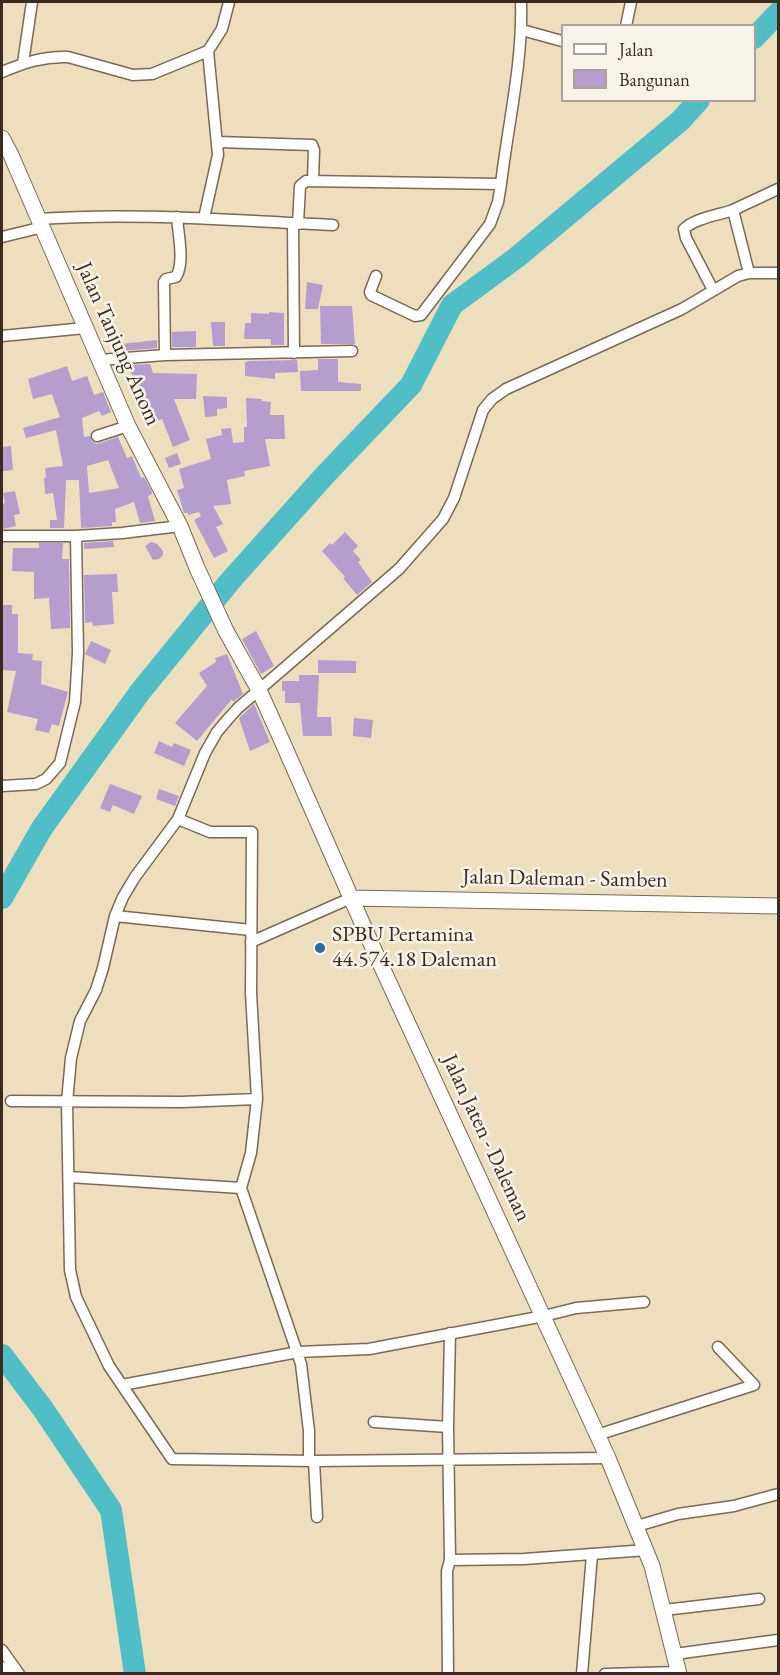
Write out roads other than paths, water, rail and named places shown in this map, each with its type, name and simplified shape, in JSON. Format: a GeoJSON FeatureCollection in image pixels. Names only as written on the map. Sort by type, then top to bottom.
{"type":"FeatureCollection","features":[{"type":"Feature","properties":{"kind":"main road","name":"Jalan Tanjung Anom"},"geometry":{"type":"LineString","coordinates":[[2,138],[6,156],[41,223],[128,426],[180,526],[226,631]]}},
{"type":"Feature","properties":{"kind":"main road","name":"Jalan Jaten - Daleman"},"geometry":{"type":"LineString","coordinates":[[226,631],[259,690],[351,898],[608,1458],[647,1550],[679,1673]]}},
{"type":"Feature","properties":{"kind":"main road","name":"Jalan Daleman - Samben"},"geometry":{"type":"LineString","coordinates":[[351,898],[778,906]]}},
{"type":"Feature","properties":{"kind":"street"},"geometry":{"type":"LineString","coordinates":[[23,63],[32,2]]}},
{"type":"Feature","properties":{"kind":"street"},"geometry":{"type":"LineString","coordinates":[[2,72],[39,58],[68,57],[133,75],[152,74],[208,51],[222,29],[229,2]]}},
{"type":"Feature","properties":{"kind":"street"},"geometry":{"type":"LineString","coordinates":[[376,276],[371,295],[415,316],[422,315],[490,224],[498,202],[501,184],[522,30],[521,2]]}},
{"type":"Feature","properties":{"kind":"street"},"geometry":{"type":"LineString","coordinates":[[626,24],[631,2]]}},
{"type":"Feature","properties":{"kind":"street"},"geometry":{"type":"LineString","coordinates":[[522,30],[561,41]]}},
{"type":"Feature","properties":{"kind":"street"},"geometry":{"type":"LineString","coordinates":[[204,218],[216,167],[218,142],[208,51]]}},
{"type":"Feature","properties":{"kind":"street"},"geometry":{"type":"LineString","coordinates":[[218,142],[312,145],[314,150],[313,180]]}},
{"type":"Feature","properties":{"kind":"street"},"geometry":{"type":"LineString","coordinates":[[294,353],[295,224],[300,186],[306,181],[501,184]]}},
{"type":"Feature","properties":{"kind":"street"},"geometry":{"type":"LineString","coordinates":[[713,290],[686,238],[684,229],[688,225],[734,210],[778,189]]}},
{"type":"Feature","properties":{"kind":"street"},"geometry":{"type":"LineString","coordinates":[[734,210],[749,273]]}},
{"type":"Feature","properties":{"kind":"street"},"geometry":{"type":"LineString","coordinates":[[2,237],[41,223],[93,215],[333,225]]}},
{"type":"Feature","properties":{"kind":"street"},"geometry":{"type":"LineString","coordinates":[[165,355],[164,282],[179,273],[177,217]]}},
{"type":"Feature","properties":{"kind":"street"},"geometry":{"type":"LineString","coordinates":[[608,1458],[311,1461],[172,1459],[109,1366],[72,1287],[70,1277],[74,1177],[71,1058],[78,1032],[101,974],[123,897],[178,819],[203,758],[218,732],[238,708],[375,590],[423,543],[443,519],[454,498],[483,410],[492,399],[506,389],[664,317],[738,276],[749,273],[778,273]]}},
{"type":"Feature","properties":{"kind":"street"},"geometry":{"type":"LineString","coordinates":[[2,336],[85,328]]}},
{"type":"Feature","properties":{"kind":"street"},"geometry":{"type":"LineString","coordinates":[[100,360],[165,355],[352,351]]}},
{"type":"Feature","properties":{"kind":"street"},"geometry":{"type":"LineString","coordinates":[[97,436],[128,426]]}},
{"type":"Feature","properties":{"kind":"street"},"geometry":{"type":"LineString","coordinates":[[2,536],[76,536],[180,526]]}},
{"type":"Feature","properties":{"kind":"street"},"geometry":{"type":"LineString","coordinates":[[2,786],[36,784],[46,779],[60,763],[75,702],[78,653],[76,536]]}},
{"type":"Feature","properties":{"kind":"street"},"geometry":{"type":"LineString","coordinates":[[178,819],[210,832],[252,832],[251,942],[257,1099],[251,1153],[241,1188],[301,1364],[317,1517]]}},
{"type":"Feature","properties":{"kind":"street"},"geometry":{"type":"LineString","coordinates":[[251,942],[351,898]]}},
{"type":"Feature","properties":{"kind":"street"},"geometry":{"type":"LineString","coordinates":[[119,916],[251,930]]}},
{"type":"Feature","properties":{"kind":"street"},"geometry":{"type":"LineString","coordinates":[[11,1101],[182,1102],[257,1099]]}},
{"type":"Feature","properties":{"kind":"street"},"geometry":{"type":"LineString","coordinates":[[74,1177],[241,1188]]}},
{"type":"Feature","properties":{"kind":"street"},"geometry":{"type":"LineString","coordinates":[[122,1385],[298,1353],[369,1349],[576,1308],[644,1302]]}},
{"type":"Feature","properties":{"kind":"street"},"geometry":{"type":"LineString","coordinates":[[448,1674],[450,1333]]}},
{"type":"Feature","properties":{"kind":"street"},"geometry":{"type":"LineString","coordinates":[[597,1435],[754,1385],[718,1347]]}},
{"type":"Feature","properties":{"kind":"street"},"geometry":{"type":"LineString","coordinates":[[374,1422],[448,1427]]}},
{"type":"Feature","properties":{"kind":"street"},"geometry":{"type":"LineString","coordinates":[[637,1526],[678,1514],[734,1506],[778,1494]]}},
{"type":"Feature","properties":{"kind":"street"},"geometry":{"type":"LineString","coordinates":[[450,1560],[592,1555],[647,1550]]}},
{"type":"Feature","properties":{"kind":"street"},"geometry":{"type":"LineString","coordinates":[[582,1674],[592,1555]]}},
{"type":"Feature","properties":{"kind":"street"},"geometry":{"type":"LineString","coordinates":[[664,1610],[759,1599]]}},
{"type":"Feature","properties":{"kind":"street"},"geometry":{"type":"LineString","coordinates":[[675,1654],[778,1640]]}},
{"type":"Feature","properties":{"kind":"street"},"geometry":{"type":"LineString","coordinates":[[2,1650],[19,1674]]}},
{"type":"Feature","properties":{"kind":"street"},"geometry":{"type":"LineString","coordinates":[[2,1666],[7,1674]]}},
{"type":"Feature","properties":{"kind":"street"},"geometry":{"type":"LineString","coordinates":[[604,1674],[679,1673]]}},
{"type":"Feature","properties":{"kind":"waterway"},"geometry":{"type":"LineString","coordinates":[[756,36],[778,13]]}},
{"type":"Feature","properties":{"kind":"waterway"},"geometry":{"type":"LineString","coordinates":[[2,898],[42,828],[140,692],[231,580],[325,475],[411,385],[452,305],[516,258],[680,121],[697,102]]}},
{"type":"Feature","properties":{"kind":"waterway"},"geometry":{"type":"LineString","coordinates":[[2,1355],[43,1409],[111,1510],[135,1674]]}},
{"type":"Feature","properties":{"kind":"place","name":"SPBU Pertamina 44.574.18 Daleman"},"geometry":{"type":"Point","coordinates":[320,948]}}]}
